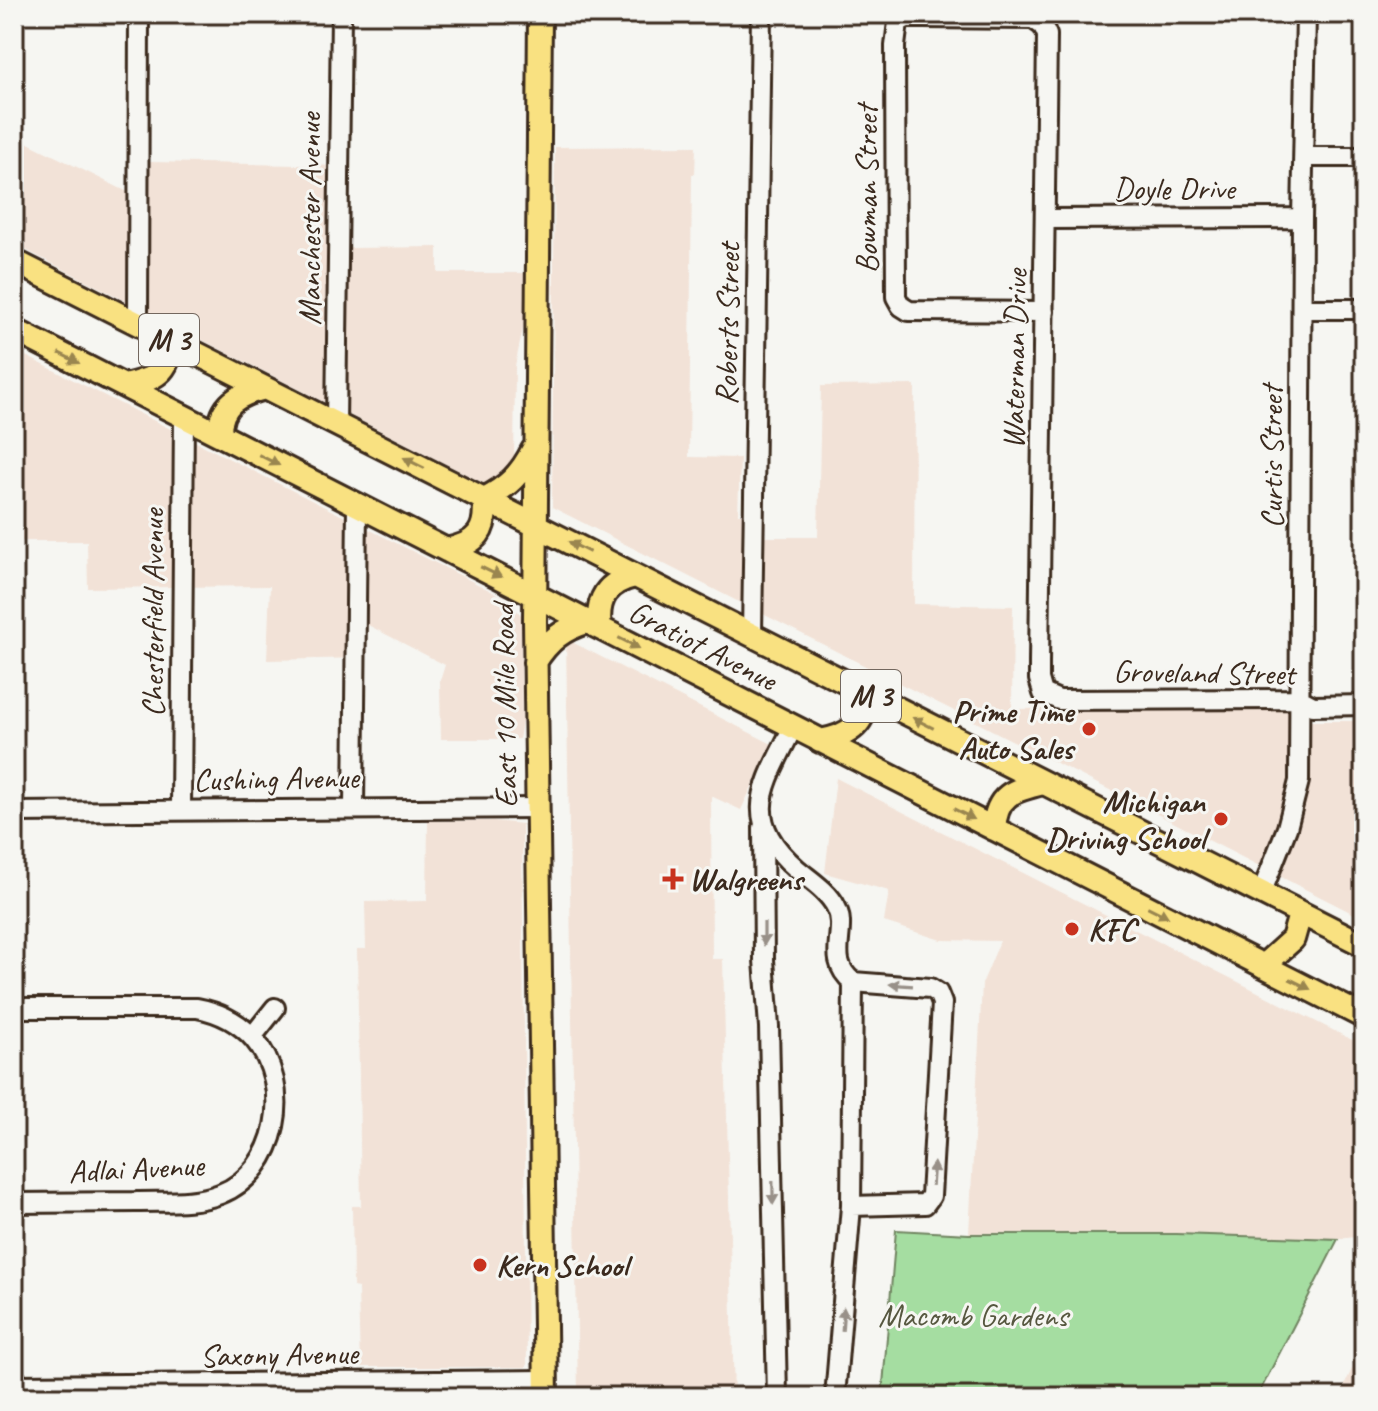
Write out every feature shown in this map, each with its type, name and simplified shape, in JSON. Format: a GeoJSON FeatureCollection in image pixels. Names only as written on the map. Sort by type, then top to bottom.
{"type":"FeatureCollection","features":[{"type":"Feature","properties":{"kind":"main road","name":"East 10 Mile Road"},"geometry":{"type":"LineString","coordinates":[[540,14],[535,662],[546,1389]]}},
{"type":"Feature","properties":{"kind":"main road","name":"Gratiot Avenue"},"geometry":{"type":"LineString","coordinates":[[14,261],[1364,945]]}},
{"type":"Feature","properties":{"kind":"main road","name":"Gratiot Avenue"},"geometry":{"type":"LineString","coordinates":[[14,330],[1364,1017]]}},
{"type":"Feature","properties":{"kind":"main road"},"geometry":{"type":"LineString","coordinates":[[125,386],[151,378],[164,368],[170,340]]}},
{"type":"Feature","properties":{"kind":"main road"},"geometry":{"type":"LineString","coordinates":[[220,434],[221,417],[229,403],[265,388]]}},
{"type":"Feature","properties":{"kind":"main road"},"geometry":{"type":"LineString","coordinates":[[446,550],[462,547],[478,535],[485,518],[484,499],[518,476],[536,441]]}},
{"type":"Feature","properties":{"kind":"main road"},"geometry":{"type":"LineString","coordinates":[[535,662],[558,635],[594,625],[604,593],[614,583],[635,576]]}},
{"type":"Feature","properties":{"kind":"main road"},"geometry":{"type":"LineString","coordinates":[[820,741],[842,736],[857,725],[865,711],[865,693]]}},
{"type":"Feature","properties":{"kind":"main road"},"geometry":{"type":"LineString","coordinates":[[994,829],[1001,802],[1013,792],[1043,783]]}},
{"type":"Feature","properties":{"kind":"main road"},"geometry":{"type":"LineString","coordinates":[[1263,966],[1293,939],[1300,914]]}},
{"type":"Feature","properties":{"kind":"street"},"geometry":{"type":"LineString","coordinates":[[138,324],[139,14]]}},
{"type":"Feature","properties":{"kind":"street","name":"Manchester Avenue"},"geometry":{"type":"LineString","coordinates":[[336,424],[341,14]]}},
{"type":"Feature","properties":{"kind":"street","name":"Roberts Street"},"geometry":{"type":"LineString","coordinates":[[752,635],[761,14]]}},
{"type":"Feature","properties":{"kind":"street","name":"Curtis Street"},"geometry":{"type":"LineString","coordinates":[[1261,894],[1296,796],[1300,772],[1306,14]]}},
{"type":"Feature","properties":{"kind":"street","name":"Bowman Street"},"geometry":{"type":"LineString","coordinates":[[1043,26],[1033,19],[907,18],[898,22],[895,93],[898,303],[909,311],[1044,312]]}},
{"type":"Feature","properties":{"kind":"street","name":"Waterman Drive"},"geometry":{"type":"LineString","coordinates":[[1043,26],[1048,46],[1039,663],[1043,693]]}},
{"type":"Feature","properties":{"kind":"street"},"geometry":{"type":"LineString","coordinates":[[1304,157],[1364,157]]}},
{"type":"Feature","properties":{"kind":"street","name":"Doyle Drive"},"geometry":{"type":"LineString","coordinates":[[1046,219],[1302,218]]}},
{"type":"Feature","properties":{"kind":"street"},"geometry":{"type":"LineString","coordinates":[[1302,309],[1364,309]]}},
{"type":"Feature","properties":{"kind":"street","name":"Chesterfield Avenue"},"geometry":{"type":"LineString","coordinates":[[181,809],[184,416]]}},
{"type":"Feature","properties":{"kind":"street"},"geometry":{"type":"LineString","coordinates":[[354,808],[357,504]]}},
{"type":"Feature","properties":{"kind":"street","name":"Groveland Street"},"geometry":{"type":"LineString","coordinates":[[1043,693],[1059,700],[1300,699],[1313,706],[1364,705]]}},
{"type":"Feature","properties":{"kind":"street"},"geometry":{"type":"LineString","coordinates":[[777,1397],[761,804],[767,778],[793,727]]}},
{"type":"Feature","properties":{"kind":"street","name":"Cushing Avenue"},"geometry":{"type":"LineString","coordinates":[[14,812],[538,808]]}},
{"type":"Feature","properties":{"kind":"street"},"geometry":{"type":"LineString","coordinates":[[763,828],[790,863],[828,895],[838,910],[841,970],[853,982],[930,988],[938,993],[942,1003],[931,1196],[925,1204],[851,1206]]}},
{"type":"Feature","properties":{"kind":"street"},"geometry":{"type":"LineString","coordinates":[[835,1397],[851,1206],[853,982]]}},
{"type":"Feature","properties":{"kind":"street"},"geometry":{"type":"LineString","coordinates":[[14,1008],[197,1008],[228,1019],[252,1037],[275,1008]]}},
{"type":"Feature","properties":{"kind":"street","name":"Adlai Avenue"},"geometry":{"type":"LineString","coordinates":[[14,1203],[188,1201],[218,1195],[239,1184],[262,1158],[273,1136],[277,1112],[269,1064],[252,1037]]}},
{"type":"Feature","properties":{"kind":"street","name":"Saxony Avenue"},"geometry":{"type":"LineString","coordinates":[[14,1385],[546,1389]]}},
{"type":"Feature","properties":{"kind":"shaded area"},"geometry":{"type":"Polygon","coordinates":[[[14,136],[150,203],[150,162],[349,166],[350,248],[438,247],[438,273],[524,273],[524,324],[515,366],[514,469],[487,485],[14,244],[14,136]]]}},
{"type":"Feature","properties":{"kind":"shaded area"},"geometry":{"type":"Polygon","coordinates":[[[696,146],[695,174],[692,174],[689,457],[740,458],[738,514],[762,514],[762,537],[818,537],[821,386],[915,385],[914,604],[1013,606],[1012,709],[1288,707],[1288,721],[1364,721],[1364,919],[552,507],[555,147],[696,146]]]}},
{"type":"Feature","properties":{"kind":"shaded area"},"geometry":{"type":"Polygon","coordinates":[[[14,350],[507,599],[521,615],[522,722],[519,739],[441,739],[440,681],[445,665],[368,625],[366,658],[267,660],[270,586],[88,588],[87,541],[14,541],[14,350]]]}},
{"type":"Feature","properties":{"kind":"shaded area"},"geometry":{"type":"Polygon","coordinates":[[[566,639],[772,744],[741,810],[711,796],[712,959],[723,959],[734,1397],[578,1397],[566,639]]]}},
{"type":"Feature","properties":{"kind":"shaded area"},"geometry":{"type":"Polygon","coordinates":[[[836,778],[1364,1046],[1364,1236],[1338,1239],[1176,1234],[969,1234],[982,984],[1000,941],[941,940],[884,922],[889,891],[825,873],[836,778]]]}},
{"type":"Feature","properties":{"kind":"shaded area"},"geometry":{"type":"Polygon","coordinates":[[[428,821],[522,824],[527,1367],[360,1367],[358,1288],[353,1287],[352,1206],[361,1206],[357,949],[366,949],[365,902],[427,901],[428,821]]]}},
{"type":"Feature","properties":{"kind":"shaded area"},"geometry":{"type":"Polygon","coordinates":[[[1364,1343],[1364,1397],[1339,1397],[1364,1343]]]}},
{"type":"Feature","properties":{"kind":"green space","name":"Macomb Gardens"},"geometry":{"type":"Polygon","coordinates":[[[896,1230],[969,1234],[1176,1234],[1338,1239],[1257,1397],[882,1397],[896,1230]]]}},
{"type":"Feature","properties":{"kind":"place","name":"Prime Time Auto Sales"},"geometry":{"type":"Point","coordinates":[1089,729]}},
{"type":"Feature","properties":{"kind":"place","name":"Michigan Driving School"},"geometry":{"type":"Point","coordinates":[1221,819]}},
{"type":"Feature","properties":{"kind":"place","name":"Walgreens"},"geometry":{"type":"Point","coordinates":[673,879]}},
{"type":"Feature","properties":{"kind":"place","name":"KFC"},"geometry":{"type":"Point","coordinates":[1072,929]}},
{"type":"Feature","properties":{"kind":"place","name":"Kern School"},"geometry":{"type":"Point","coordinates":[480,1265]}}]}
